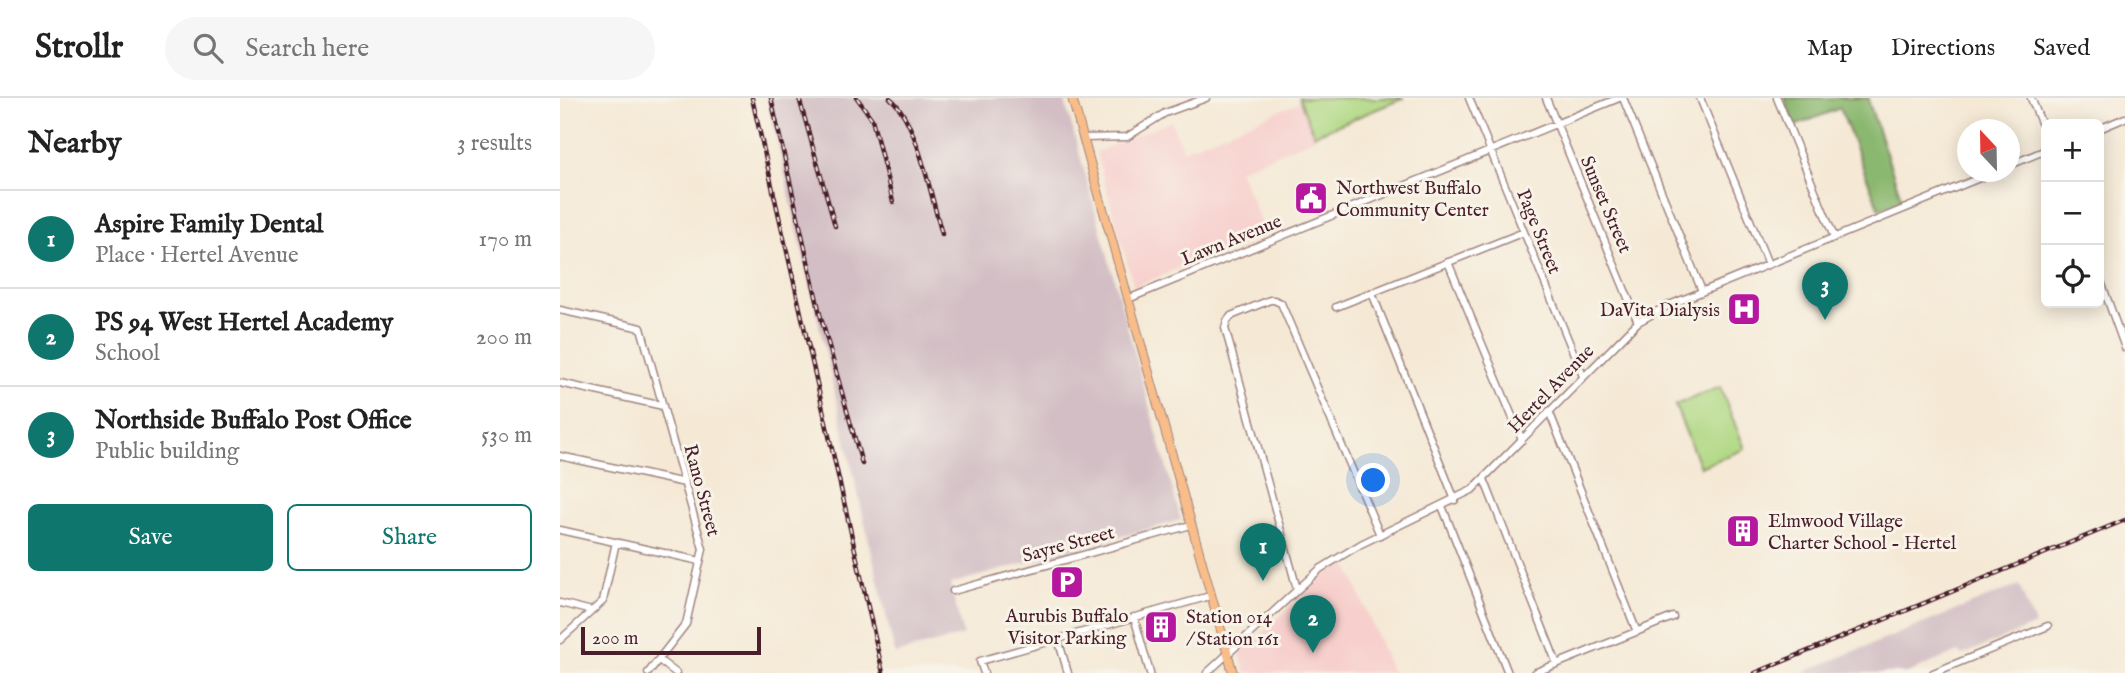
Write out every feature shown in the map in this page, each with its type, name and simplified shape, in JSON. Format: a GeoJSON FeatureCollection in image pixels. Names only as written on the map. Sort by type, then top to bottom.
{"type":"FeatureCollection","features":[{"type":"Feature","properties":{"kind":"main road"},"geometry":{"type":"LineString","coordinates":[[1072,98],[1233,673]]}},
{"type":"Feature","properties":{"kind":"street"},"geometry":{"type":"LineString","coordinates":[[1083,138],[1127,137],[1165,113],[1206,98]]}},
{"type":"Feature","properties":{"kind":"street","name":"Page Street"},"geometry":{"type":"LineString","coordinates":[[1469,98],[1583,376]]}},
{"type":"Feature","properties":{"kind":"street","name":"Sunset Street"},"geometry":{"type":"LineString","coordinates":[[1546,98],[1638,322]]}},
{"type":"Feature","properties":{"kind":"street"},"geometry":{"type":"LineString","coordinates":[[1621,98],[1702,291]]}},
{"type":"Feature","properties":{"kind":"street","name":"Lawn Avenue"},"geometry":{"type":"LineString","coordinates":[[1128,299],[1621,98]]}},
{"type":"Feature","properties":{"kind":"street"},"geometry":{"type":"LineString","coordinates":[[1700,98],[1768,264]]}},
{"type":"Feature","properties":{"kind":"street"},"geometry":{"type":"LineString","coordinates":[[1777,98],[1834,237]]}},
{"type":"Feature","properties":{"kind":"street"},"geometry":{"type":"LineString","coordinates":[[2031,98],[2041,123]]}},
{"type":"Feature","properties":{"kind":"street"},"geometry":{"type":"LineString","coordinates":[[2104,127],[2125,118]]}},
{"type":"Feature","properties":{"kind":"street"},"geometry":{"type":"LineString","coordinates":[[2020,161],[2041,152]]}},
{"type":"Feature","properties":{"kind":"street","name":"Hertel Avenue"},"geometry":{"type":"LineString","coordinates":[[1207,673],[1297,589],[1340,555],[1472,490],[1638,322],[1702,291],[1969,182]]}},
{"type":"Feature","properties":{"kind":"street"},"geometry":{"type":"LineString","coordinates":[[1336,307],[1524,232]]}},
{"type":"Feature","properties":{"kind":"street"},"geometry":{"type":"LineString","coordinates":[[1448,262],[1521,440]]}},
{"type":"Feature","properties":{"kind":"street"},"geometry":{"type":"LineString","coordinates":[[2104,290],[2125,348]]}},
{"type":"Feature","properties":{"kind":"street"},"geometry":{"type":"LineString","coordinates":[[1372,293],[1455,500]]}},
{"type":"Feature","properties":{"kind":"street"},"geometry":{"type":"LineString","coordinates":[[1297,589],[1225,328],[1228,318],[1270,300],[1278,301],[1282,306],[1380,535]]}},
{"type":"Feature","properties":{"kind":"street","name":"Rano Street"},"geometry":{"type":"LineString","coordinates":[[560,310],[641,328],[703,549],[686,624],[648,673]]}},
{"type":"Feature","properties":{"kind":"street"},"geometry":{"type":"LineString","coordinates":[[560,383],[663,406]]}},
{"type":"Feature","properties":{"kind":"street"},"geometry":{"type":"LineString","coordinates":[[1549,411],[1637,632]]}},
{"type":"Feature","properties":{"kind":"street"},"geometry":{"type":"LineString","coordinates":[[560,456],[685,484]]}},
{"type":"Feature","properties":{"kind":"street"},"geometry":{"type":"LineString","coordinates":[[1485,479],[1557,664]]}},
{"type":"Feature","properties":{"kind":"street"},"geometry":{"type":"LineString","coordinates":[[1442,506],[1508,673]]}},
{"type":"Feature","properties":{"kind":"street","name":"Sayre Street"},"geometry":{"type":"LineString","coordinates":[[953,590],[1191,525]]}},
{"type":"Feature","properties":{"kind":"street"},"geometry":{"type":"LineString","coordinates":[[560,530],[700,561]]}},
{"type":"Feature","properties":{"kind":"street"},"geometry":{"type":"LineString","coordinates":[[560,640],[603,601],[616,542]]}},
{"type":"Feature","properties":{"kind":"street"},"geometry":{"type":"LineString","coordinates":[[984,673],[980,661],[1210,596]]}},
{"type":"Feature","properties":{"kind":"street"},"geometry":{"type":"LineString","coordinates":[[560,603],[592,611]]}},
{"type":"Feature","properties":{"kind":"street"},"geometry":{"type":"LineString","coordinates":[[1134,617],[1150,673]]}},
{"type":"Feature","properties":{"kind":"street"},"geometry":{"type":"LineString","coordinates":[[1534,673],[1672,617]]}},
{"type":"Feature","properties":{"kind":"street"},"geometry":{"type":"LineString","coordinates":[[1933,673],[2048,626]]}},
{"type":"Feature","properties":{"kind":"street"},"geometry":{"type":"LineString","coordinates":[[1058,639],[1068,673]]}},
{"type":"Feature","properties":{"kind":"street"},"geometry":{"type":"LineString","coordinates":[[659,660],[676,673]]}},
{"type":"Feature","properties":{"kind":"shaded area"},"geometry":{"type":"Polygon","coordinates":[[[767,98],[1064,98],[1181,520],[950,584],[963,635],[895,654],[767,98]]]}},
{"type":"Feature","properties":{"kind":"shaded area"},"geometry":{"type":"Polygon","coordinates":[[[1300,102],[1315,138],[1239,170],[1265,233],[1134,287],[1096,152],[1171,121],[1183,150],[1300,102]]]}},
{"type":"Feature","properties":{"kind":"shaded area"},"geometry":{"type":"Polygon","coordinates":[[[1346,560],[1392,673],[1245,673],[1240,653],[1332,569],[1346,560]]]}},
{"type":"Feature","properties":{"kind":"shaded area"},"geometry":{"type":"Polygon","coordinates":[[[2019,585],[2035,625],[1962,655],[1958,652],[1907,673],[1801,673],[2019,585]]]}},
{"type":"Feature","properties":{"kind":"green space"},"geometry":{"type":"Polygon","coordinates":[[[1299,98],[1404,98],[1314,135],[1299,98]]]}},
{"type":"Feature","properties":{"kind":"green space"},"geometry":{"type":"Polygon","coordinates":[[[1784,98],[1869,98],[1902,200],[1879,209],[1840,108],[1795,126],[1784,98]]]}},
{"type":"Feature","properties":{"kind":"green space"},"geometry":{"type":"Polygon","coordinates":[[[1720,387],[1745,449],[1700,467],[1675,405],[1720,387]]]}},
{"type":"Feature","properties":{"kind":"railway"},"geometry":{"type":"LineString","coordinates":[[752,98],[883,673]]}},
{"type":"Feature","properties":{"kind":"railway"},"geometry":{"type":"LineString","coordinates":[[771,98],[820,314],[862,464]]}},
{"type":"Feature","properties":{"kind":"railway"},"geometry":{"type":"LineString","coordinates":[[799,98],[835,226]]}},
{"type":"Feature","properties":{"kind":"railway"},"geometry":{"type":"LineString","coordinates":[[857,98],[872,119],[893,202]]}},
{"type":"Feature","properties":{"kind":"railway"},"geometry":{"type":"LineString","coordinates":[[890,98],[900,109],[916,142],[942,234]]}},
{"type":"Feature","properties":{"kind":"railway"},"geometry":{"type":"LineString","coordinates":[[1755,673],[2125,520]]}},
{"type":"Feature","properties":{"kind":"place","name":"Northwest Buffalo Community Center"},"geometry":{"type":"Point","coordinates":[1311,198]}},
{"type":"Feature","properties":{"kind":"place","name":"DaVita Dialysis"},"geometry":{"type":"Point","coordinates":[1744,309]}},
{"type":"Feature","properties":{"kind":"place","name":"Northside Buffalo Post Office"},"geometry":{"type":"Point","coordinates":[1825,320]}},
{"type":"Feature","properties":{"kind":"place","name":"Elmwood Village Charter School - Hertel"},"geometry":{"type":"Point","coordinates":[1743,531]}},
{"type":"Feature","properties":{"kind":"place","name":"Aspire Family Dental"},"geometry":{"type":"Point","coordinates":[1263,581]}},
{"type":"Feature","properties":{"kind":"place","name":"Aurubis Buffalo Visitor Parking"},"geometry":{"type":"Point","coordinates":[1067,582]}},
{"type":"Feature","properties":{"kind":"place","name":"Station 014 / Station 161"},"geometry":{"type":"Point","coordinates":[1161,627]}},
{"type":"Feature","properties":{"kind":"place","name":"PS 94 West Hertel Academy"},"geometry":{"type":"Point","coordinates":[1313,653]}}]}
